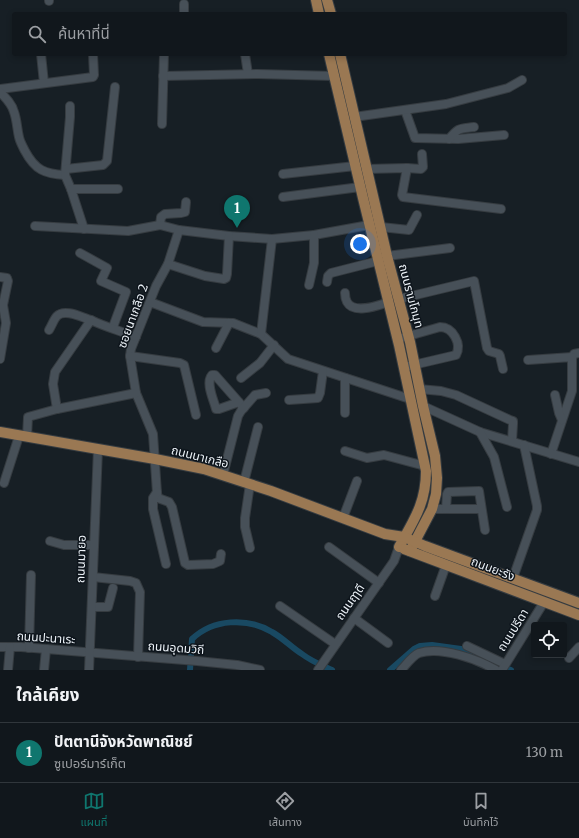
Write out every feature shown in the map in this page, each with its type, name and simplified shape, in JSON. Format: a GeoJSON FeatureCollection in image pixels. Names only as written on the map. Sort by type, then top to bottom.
{"type":"FeatureCollection","features":[{"type":"Feature","properties":{"kind":"main road"},"geometry":{"type":"LineString","coordinates":[[316,0],[319,12]]}},
{"type":"Feature","properties":{"kind":"main road"},"geometry":{"type":"LineString","coordinates":[[328,0],[331,12]]}},
{"type":"Feature","properties":{"kind":"main road","name":"ถนนรามโกมุท"},"geometry":{"type":"LineString","coordinates":[[329,56],[369,225],[399,299],[409,336],[435,456],[437,478],[436,494],[432,509],[410,552]]}},
{"type":"Feature","properties":{"kind":"main road","name":"ถนนรามโกมุท"},"geometry":{"type":"LineString","coordinates":[[340,56],[380,227],[389,302],[425,466],[426,486],[420,510],[399,547]]}},
{"type":"Feature","properties":{"kind":"main road","name":"ถนนนาเกลือ"},"geometry":{"type":"LineString","coordinates":[[0,432],[156,459],[204,469],[247,483],[386,534],[404,537]]}},
{"type":"Feature","properties":{"kind":"main road","name":"ถนนนาเกลือ"},"geometry":{"type":"LineString","coordinates":[[386,534],[399,547]]}},
{"type":"Feature","properties":{"kind":"main road","name":"ถนนยะรัง"},"geometry":{"type":"LineString","coordinates":[[404,537],[579,603]]}},
{"type":"Feature","properties":{"kind":"main road","name":"ถนนยะรัง"},"geometry":{"type":"LineString","coordinates":[[399,547],[579,615]]}},
{"type":"Feature","properties":{"kind":"street"},"geometry":{"type":"LineString","coordinates":[[184,4],[184,12]]}},
{"type":"Feature","properties":{"kind":"street"},"geometry":{"type":"LineString","coordinates":[[41,56],[44,84]]}},
{"type":"Feature","properties":{"kind":"street"},"geometry":{"type":"LineString","coordinates":[[92,56],[95,71],[92,77],[0,91],[14,112],[19,139],[34,165],[41,170],[53,174],[103,164],[107,161],[115,87]]}},
{"type":"Feature","properties":{"kind":"street"},"geometry":{"type":"LineString","coordinates":[[162,124],[164,56]]}},
{"type":"Feature","properties":{"kind":"street"},"geometry":{"type":"LineString","coordinates":[[245,56],[248,74]]}},
{"type":"Feature","properties":{"kind":"street"},"geometry":{"type":"LineString","coordinates":[[163,76],[248,74],[334,76]]}},
{"type":"Feature","properties":{"kind":"street"},"geometry":{"type":"LineString","coordinates":[[354,117],[446,104],[508,88],[522,80]]}},
{"type":"Feature","properties":{"kind":"street"},"geometry":{"type":"LineString","coordinates":[[70,106],[65,172],[84,229]]}},
{"type":"Feature","properties":{"kind":"street"},"geometry":{"type":"LineString","coordinates":[[405,110],[415,138],[449,139],[504,135]]}},
{"type":"Feature","properties":{"kind":"street"},"geometry":{"type":"LineString","coordinates":[[449,139],[457,130],[461,128],[474,127]]}},
{"type":"Feature","properties":{"kind":"street"},"geometry":{"type":"LineString","coordinates":[[366,169],[421,169],[423,168],[422,154]]}},
{"type":"Feature","properties":{"kind":"street"},"geometry":{"type":"LineString","coordinates":[[283,174],[355,166]]}},
{"type":"Feature","properties":{"kind":"street"},"geometry":{"type":"LineString","coordinates":[[407,168],[402,195],[403,197],[501,209]]}},
{"type":"Feature","properties":{"kind":"street"},"geometry":{"type":"LineString","coordinates":[[283,197],[360,188]]}},
{"type":"Feature","properties":{"kind":"street"},"geometry":{"type":"LineString","coordinates":[[71,189],[118,189]]}},
{"type":"Feature","properties":{"kind":"street"},"geometry":{"type":"LineString","coordinates":[[160,225],[161,217],[164,214],[185,212],[186,202]]}},
{"type":"Feature","properties":{"kind":"street"},"geometry":{"type":"LineString","coordinates":[[380,227],[409,230],[417,215]]}},
{"type":"Feature","properties":{"kind":"street"},"geometry":{"type":"LineString","coordinates":[[35,226],[128,231],[160,225],[179,230],[272,239],[314,235],[369,225]]}},
{"type":"Feature","properties":{"kind":"street","name":"ซอยนาเกลือ 2"},"geometry":{"type":"LineString","coordinates":[[166,564],[153,509],[153,498],[157,492],[154,434],[136,393],[130,356],[131,349],[156,286],[168,264],[179,230]]}},
{"type":"Feature","properties":{"kind":"street"},"geometry":{"type":"LineString","coordinates":[[309,285],[314,263],[314,235]]}},
{"type":"Feature","properties":{"kind":"street"},"geometry":{"type":"LineString","coordinates":[[168,264],[206,276],[224,279],[226,278],[227,274],[229,236]]}},
{"type":"Feature","properties":{"kind":"street"},"geometry":{"type":"LineString","coordinates":[[261,334],[272,239]]}},
{"type":"Feature","properties":{"kind":"street"},"geometry":{"type":"LineString","coordinates":[[327,282],[328,276],[331,273],[383,258],[450,248]]}},
{"type":"Feature","properties":{"kind":"street"},"geometry":{"type":"LineString","coordinates":[[80,253],[107,268],[101,281],[126,292],[112,328]]}},
{"type":"Feature","properties":{"kind":"street"},"geometry":{"type":"LineString","coordinates":[[0,277],[8,278],[2,305],[6,323],[0,359]]}},
{"type":"Feature","properties":{"kind":"street"},"geometry":{"type":"LineString","coordinates":[[399,299],[474,281],[488,351],[499,354],[504,369]]}},
{"type":"Feature","properties":{"kind":"street"},"geometry":{"type":"LineString","coordinates":[[344,293],[347,303],[351,307],[356,308],[371,307],[389,302]]}},
{"type":"Feature","properties":{"kind":"street"},"geometry":{"type":"LineString","coordinates":[[150,302],[203,322],[229,322],[261,334],[288,359],[410,399]]}},
{"type":"Feature","properties":{"kind":"street"},"geometry":{"type":"LineString","coordinates":[[49,330],[58,315],[66,312],[136,337]]}},
{"type":"Feature","properties":{"kind":"street"},"geometry":{"type":"LineString","coordinates":[[57,409],[52,384],[55,372],[91,320]]}},
{"type":"Feature","properties":{"kind":"street"},"geometry":{"type":"LineString","coordinates":[[216,348],[229,322]]}},
{"type":"Feature","properties":{"kind":"street"},"geometry":{"type":"LineString","coordinates":[[398,339],[446,327],[452,331],[456,338],[458,352],[456,355],[404,367]]}},
{"type":"Feature","properties":{"kind":"street"},"geometry":{"type":"LineString","coordinates":[[241,378],[260,363],[274,345]]}},
{"type":"Feature","properties":{"kind":"street"},"geometry":{"type":"LineString","coordinates":[[528,360],[576,355],[576,366],[572,391],[551,454]]}},
{"type":"Feature","properties":{"kind":"street"},"geometry":{"type":"LineString","coordinates":[[130,356],[180,363],[184,365],[196,415]]}},
{"type":"Feature","properties":{"kind":"street"},"geometry":{"type":"LineString","coordinates":[[289,400],[318,398],[323,371]]}},
{"type":"Feature","properties":{"kind":"street"},"geometry":{"type":"LineString","coordinates":[[345,378],[345,413]]}},
{"type":"Feature","properties":{"kind":"street"},"geometry":{"type":"LineString","coordinates":[[420,389],[441,391],[456,396],[512,421],[512,441]]}},
{"type":"Feature","properties":{"kind":"street"},"geometry":{"type":"LineString","coordinates":[[4,483],[23,436],[28,417],[57,409],[136,393]]}},
{"type":"Feature","properties":{"kind":"street"},"geometry":{"type":"LineString","coordinates":[[223,476],[241,405],[255,395],[266,393]]}},
{"type":"Feature","properties":{"kind":"street"},"geometry":{"type":"LineString","coordinates":[[555,395],[562,420]]}},
{"type":"Feature","properties":{"kind":"street"},"geometry":{"type":"LineString","coordinates":[[423,406],[480,432],[579,462]]}},
{"type":"Feature","properties":{"kind":"street"},"geometry":{"type":"LineString","coordinates":[[250,548],[245,527],[247,483],[258,427]]}},
{"type":"Feature","properties":{"kind":"street"},"geometry":{"type":"LineString","coordinates":[[480,432],[494,456],[507,508]]}},
{"type":"Feature","properties":{"kind":"street"},"geometry":{"type":"LineString","coordinates":[[513,578],[537,510],[524,445]]}},
{"type":"Feature","properties":{"kind":"street","name":"ถนนมายอ"},"geometry":{"type":"LineString","coordinates":[[89,670],[98,449]]}},
{"type":"Feature","properties":{"kind":"street"},"geometry":{"type":"LineString","coordinates":[[345,451],[367,458],[384,455],[425,466]]}},
{"type":"Feature","properties":{"kind":"street"},"geometry":{"type":"LineString","coordinates":[[343,518],[357,481]]}},
{"type":"Feature","properties":{"kind":"street"},"geometry":{"type":"LineString","coordinates":[[446,509],[448,492],[478,491],[485,530]]}},
{"type":"Feature","properties":{"kind":"street"},"geometry":{"type":"LineString","coordinates":[[157,492],[158,498],[169,502],[172,507],[185,563],[188,565],[213,564],[220,561],[221,554]]}},
{"type":"Feature","properties":{"kind":"street"},"geometry":{"type":"LineString","coordinates":[[432,509],[481,509]]}},
{"type":"Feature","properties":{"kind":"street"},"geometry":{"type":"LineString","coordinates":[[50,541],[64,544],[94,544]]}},
{"type":"Feature","properties":{"kind":"street"},"geometry":{"type":"LineString","coordinates":[[329,546],[379,583]]}},
{"type":"Feature","properties":{"kind":"street","name":"ถนนฤๅดี"},"geometry":{"type":"LineString","coordinates":[[318,670],[394,561],[399,547]]}},
{"type":"Feature","properties":{"kind":"street"},"geometry":{"type":"LineString","coordinates":[[435,596],[446,565]]}},
{"type":"Feature","properties":{"kind":"street"},"geometry":{"type":"LineString","coordinates":[[29,648],[31,575]]}},
{"type":"Feature","properties":{"kind":"street"},"geometry":{"type":"LineString","coordinates":[[93,577],[130,581],[136,584],[140,592],[138,657]]}},
{"type":"Feature","properties":{"kind":"street"},"geometry":{"type":"LineString","coordinates":[[92,607],[108,607],[113,588]]}},
{"type":"Feature","properties":{"kind":"street","name":"ถนนปรีดา"},"geometry":{"type":"LineString","coordinates":[[504,667],[544,602]]}},
{"type":"Feature","properties":{"kind":"street"},"geometry":{"type":"LineString","coordinates":[[280,606],[336,644]]}},
{"type":"Feature","properties":{"kind":"street"},"geometry":{"type":"LineString","coordinates":[[354,618],[388,643]]}},
{"type":"Feature","properties":{"kind":"street"},"geometry":{"type":"LineString","coordinates":[[467,646],[504,667]]}},
{"type":"Feature","properties":{"kind":"street","name":"ถนนปะนาเระ"},"geometry":{"type":"LineString","coordinates":[[0,647],[90,653]]}},
{"type":"Feature","properties":{"kind":"street"},"geometry":{"type":"LineString","coordinates":[[8,670],[10,647]]}},
{"type":"Feature","properties":{"kind":"street"},"geometry":{"type":"LineString","coordinates":[[569,658],[579,647]]}},
{"type":"Feature","properties":{"kind":"street"},"geometry":{"type":"LineString","coordinates":[[44,670],[46,649]]}},
{"type":"Feature","properties":{"kind":"street"},"geometry":{"type":"LineString","coordinates":[[401,670],[418,654],[431,651],[460,654],[496,670]]}},
{"type":"Feature","properties":{"kind":"street","name":"ถนนอุดมวิถี"},"geometry":{"type":"LineString","coordinates":[[90,653],[197,661],[237,665],[260,670]]}},
{"type":"Feature","properties":{"kind":"waterway"},"geometry":{"type":"LineString","coordinates":[[190,670],[192,639],[200,632],[210,627],[230,622],[241,622],[262,627],[280,637],[309,659],[332,670]]}},
{"type":"Feature","properties":{"kind":"waterway"},"geometry":{"type":"LineString","coordinates":[[390,670],[414,649],[420,646],[432,645],[461,649],[480,659],[511,670]]}},
{"type":"Feature","properties":{"kind":"place","name":"ปัตตานีจังหวัดพาณิชย์"},"geometry":{"type":"Point","coordinates":[237,228]}}]}
